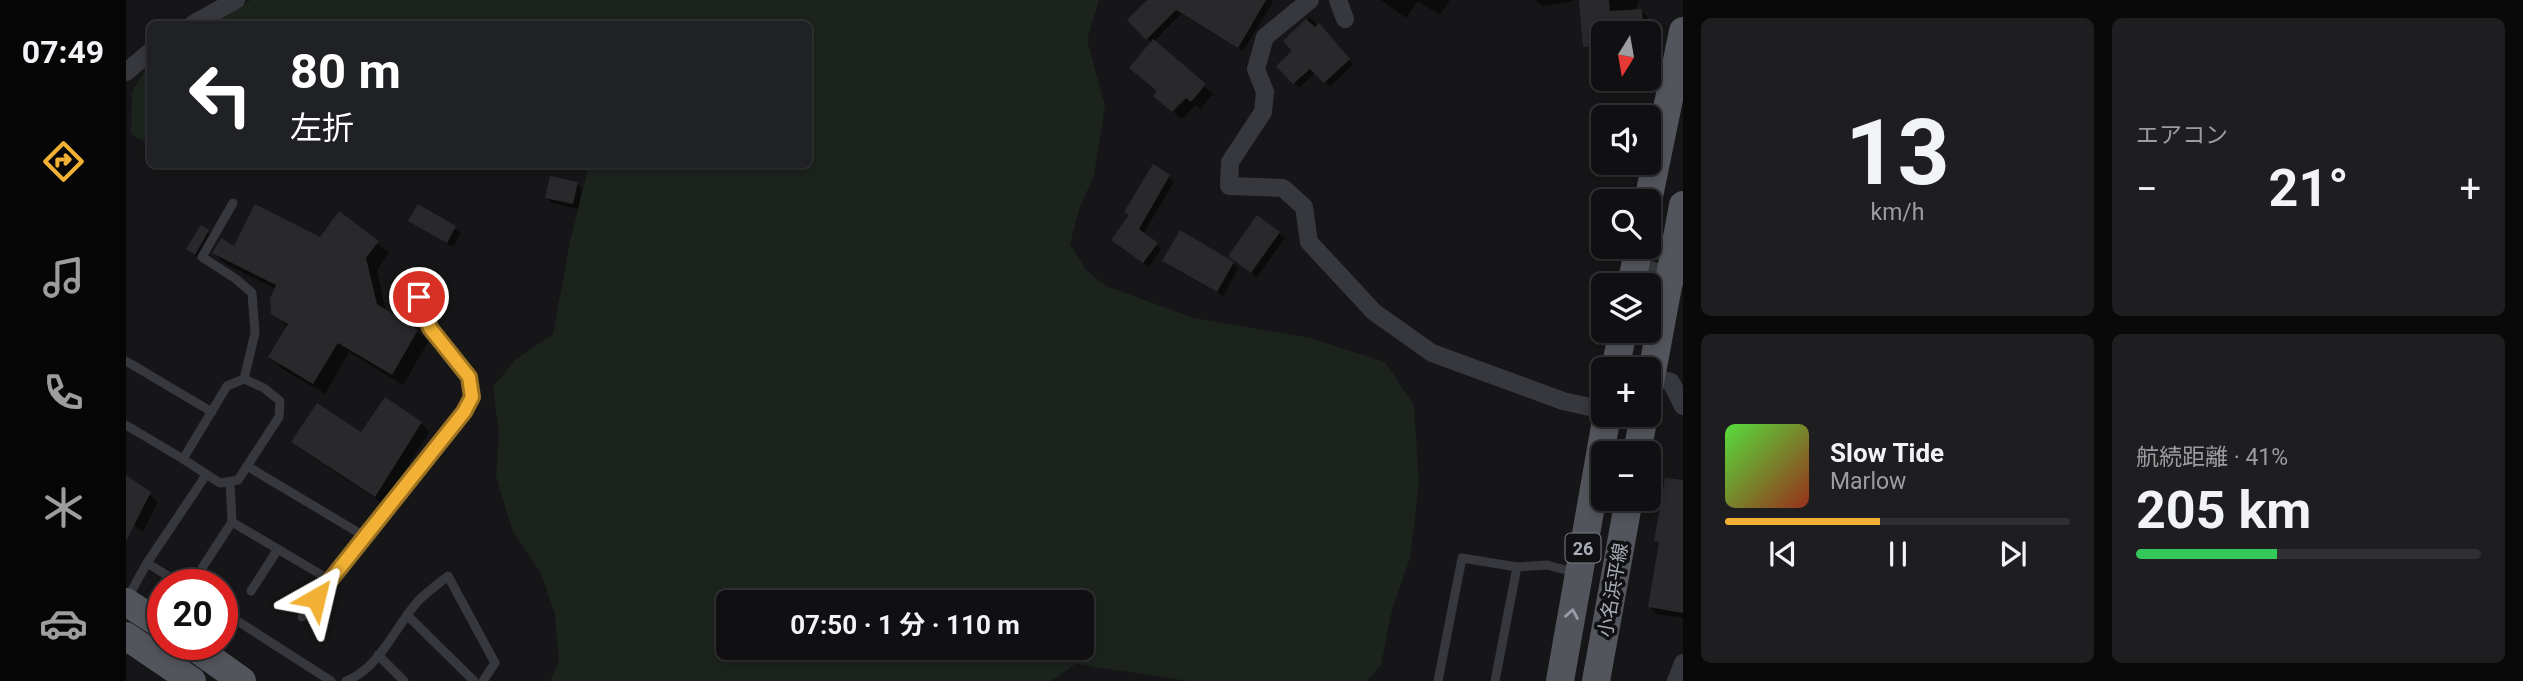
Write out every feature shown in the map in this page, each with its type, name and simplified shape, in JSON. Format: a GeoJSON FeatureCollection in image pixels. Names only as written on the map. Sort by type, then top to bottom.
{"type":"FeatureCollection","features":[{"type":"Feature","properties":{"kind":"main road"},"geometry":{"type":"LineString","coordinates":[[1651,189],[1677,84],[1683,31]]}},
{"type":"Feature","properties":{"kind":"main road"},"geometry":{"type":"LineString","coordinates":[[1643,357],[1676,277],[1683,205]]}},
{"type":"Feature","properties":{"kind":"main road","name":"26"},"geometry":{"type":"LineString","coordinates":[[1560,681],[1605,427]]}},
{"type":"Feature","properties":{"kind":"main road","name":"小名浜平線"},"geometry":{"type":"LineString","coordinates":[[1596,681],[1627,511]]}},
{"type":"Feature","properties":{"kind":"main road"},"geometry":{"type":"LineString","coordinates":[[126,601],[147,615]]}},
{"type":"Feature","properties":{"kind":"main road"},"geometry":{"type":"LineString","coordinates":[[126,636],[192,681]]}},
{"type":"Feature","properties":{"kind":"main road"},"geometry":{"type":"LineString","coordinates":[[212,660],[242,681]]}},
{"type":"Feature","properties":{"kind":"street"},"geometry":{"type":"LineString","coordinates":[[198,21],[236,0]]}},
{"type":"Feature","properties":{"kind":"street"},"geometry":{"type":"LineString","coordinates":[[1310,0],[1265,37],[1256,69],[1265,92],[1263,112],[1230,162],[1229,186],[1283,188],[1304,206],[1309,242],[1374,312],[1432,353],[1563,401],[1591,407]]}},
{"type":"Feature","properties":{"kind":"street"},"geometry":{"type":"LineString","coordinates":[[1338,0],[1345,19]]}},
{"type":"Feature","properties":{"kind":"street"},"geometry":{"type":"LineString","coordinates":[[126,72],[147,54]]}},
{"type":"Feature","properties":{"kind":"street"},"geometry":{"type":"LineString","coordinates":[[1635,266],[1676,277]]}},
{"type":"Feature","properties":{"kind":"street"},"geometry":{"type":"LineString","coordinates":[[1661,380],[1671,382],[1683,406]]}},
{"type":"Feature","properties":{"kind":"street"},"geometry":{"type":"LineString","coordinates":[[1676,681],[1683,663]]}},
{"type":"Feature","properties":{"kind":"lane"},"geometry":{"type":"LineString","coordinates":[[233,203],[202,257],[252,293],[255,333],[244,379]]}},
{"type":"Feature","properties":{"kind":"lane"},"geometry":{"type":"LineString","coordinates":[[302,617],[464,412],[472,397],[469,377],[430,328],[419,297]]}},
{"type":"Feature","properties":{"kind":"lane"},"geometry":{"type":"LineString","coordinates":[[126,361],[212,412]]}},
{"type":"Feature","properties":{"kind":"lane"},"geometry":{"type":"LineString","coordinates":[[126,425],[220,483],[230,482],[238,480],[279,417],[280,401],[264,388],[244,379],[228,386],[183,459]]}},
{"type":"Feature","properties":{"kind":"lane"},"geometry":{"type":"LineString","coordinates":[[247,466],[364,536]]}},
{"type":"Feature","properties":{"kind":"lane"},"geometry":{"type":"LineString","coordinates":[[126,601],[147,563],[206,475]]}},
{"type":"Feature","properties":{"kind":"lane"},"geometry":{"type":"LineString","coordinates":[[202,568],[232,522],[230,482]]}},
{"type":"Feature","properties":{"kind":"lane"},"geometry":{"type":"LineString","coordinates":[[232,522],[330,580]]}},
{"type":"Feature","properties":{"kind":"lane"},"geometry":{"type":"LineString","coordinates":[[251,591],[278,549]]}},
{"type":"Feature","properties":{"kind":"lane"},"geometry":{"type":"LineString","coordinates":[[1438,681],[1462,558],[1517,567],[1546,565],[1579,573]]}},
{"type":"Feature","properties":{"kind":"lane"},"geometry":{"type":"LineString","coordinates":[[147,563],[157,569]]}},
{"type":"Feature","properties":{"kind":"lane"},"geometry":{"type":"LineString","coordinates":[[1495,681],[1517,567]]}},
{"type":"Feature","properties":{"kind":"lane"},"geometry":{"type":"LineString","coordinates":[[345,681],[358,677],[419,600],[448,576],[495,663],[483,681]]}},
{"type":"Feature","properties":{"kind":"lane"},"geometry":{"type":"LineString","coordinates":[[407,615],[474,681]]}},
{"type":"Feature","properties":{"kind":"lane"},"geometry":{"type":"LineString","coordinates":[[238,621],[331,681]]}},
{"type":"Feature","properties":{"kind":"lane"},"geometry":{"type":"LineString","coordinates":[[378,655],[404,681]]}},
{"type":"Feature","properties":{"kind":"shaded area"},"geometry":{"type":"Polygon","coordinates":[[[251,0],[1099,0],[1087,40],[1105,106],[1094,175],[1079,209],[1070,244],[1086,270],[1106,286],[1194,318],[1310,338],[1385,362],[1414,405],[1419,484],[1410,558],[1392,610],[1381,665],[1367,681],[1189,681],[1076,664],[1051,681],[550,681],[559,662],[555,614],[541,573],[513,532],[496,476],[499,434],[493,387],[515,360],[553,334],[570,242],[588,168],[812,168],[812,21],[215,21],[251,0]]]}},
{"type":"Feature","properties":{"kind":"shaded area"},"geometry":{"type":"Polygon","coordinates":[[[147,67],[147,143],[131,134],[132,92],[147,67]]]}},
{"type":"Feature","properties":{"kind":"building"},"geometry":{"type":"Polygon","coordinates":[[[1147,0],[1266,0],[1238,48],[1176,10],[1146,40],[1127,20],[1147,0]]]}},
{"type":"Feature","properties":{"kind":"building"},"geometry":{"type":"Polygon","coordinates":[[[1579,0],[1609,0],[1610,11],[1642,9],[1643,21],[1591,21],[1591,47],[1583,47],[1579,0]]]}},
{"type":"Feature","properties":{"kind":"building"},"geometry":{"type":"Polygon","coordinates":[[[1306,19],[1315,27],[1319,23],[1350,59],[1324,83],[1310,69],[1293,84],[1276,66],[1292,51],[1283,41],[1306,19]]]}},
{"type":"Feature","properties":{"kind":"building"},"geometry":{"type":"Polygon","coordinates":[[[1153,39],[1206,84],[1191,102],[1186,98],[1172,112],[1153,96],[1157,91],[1129,68],[1153,39]]]}},
{"type":"Feature","properties":{"kind":"building"},"geometry":{"type":"Polygon","coordinates":[[[1153,164],[1170,175],[1139,229],[1158,243],[1143,263],[1111,240],[1129,215],[1124,212],[1153,164]]]}},
{"type":"Feature","properties":{"kind":"building"},"geometry":{"type":"Polygon","coordinates":[[[550,176],[578,182],[573,204],[545,198],[550,176]]]}},
{"type":"Feature","properties":{"kind":"building"},"geometry":{"type":"Polygon","coordinates":[[[255,204],[320,237],[339,211],[379,241],[366,258],[377,304],[418,330],[392,375],[338,343],[313,384],[268,357],[288,324],[271,314],[270,299],[276,285],[212,253],[221,238],[234,246],[255,204]]]}},
{"type":"Feature","properties":{"kind":"building"},"geometry":{"type":"Polygon","coordinates":[[[418,204],[456,226],[447,243],[408,221],[418,204]]]}},
{"type":"Feature","properties":{"kind":"building"},"geometry":{"type":"Polygon","coordinates":[[[1257,215],[1280,232],[1251,273],[1228,256],[1257,215]]]}},
{"type":"Feature","properties":{"kind":"building"},"geometry":{"type":"Polygon","coordinates":[[[201,225],[209,230],[195,255],[186,249],[201,225]]]}},
{"type":"Feature","properties":{"kind":"building"},"geometry":{"type":"Polygon","coordinates":[[[1180,230],[1234,262],[1217,292],[1162,261],[1180,230]]]}},
{"type":"Feature","properties":{"kind":"building"},"geometry":{"type":"Polygon","coordinates":[[[385,397],[422,422],[375,497],[291,442],[317,403],[361,432],[385,397]]]}},
{"type":"Feature","properties":{"kind":"building"},"geometry":{"type":"Polygon","coordinates":[[[126,475],[151,492],[126,541],[126,475]]]}},
{"type":"Feature","properties":{"kind":"building"},"geometry":{"type":"Polygon","coordinates":[[[1665,478],[1683,480],[1683,613],[1648,607],[1659,542],[1654,541],[1665,478]]]}},
{"type":"Feature","properties":{"kind":"route"},"geometry":{"type":"LineString","coordinates":[[316,598],[464,412],[472,397],[469,377],[430,328],[419,297]]}}]}
